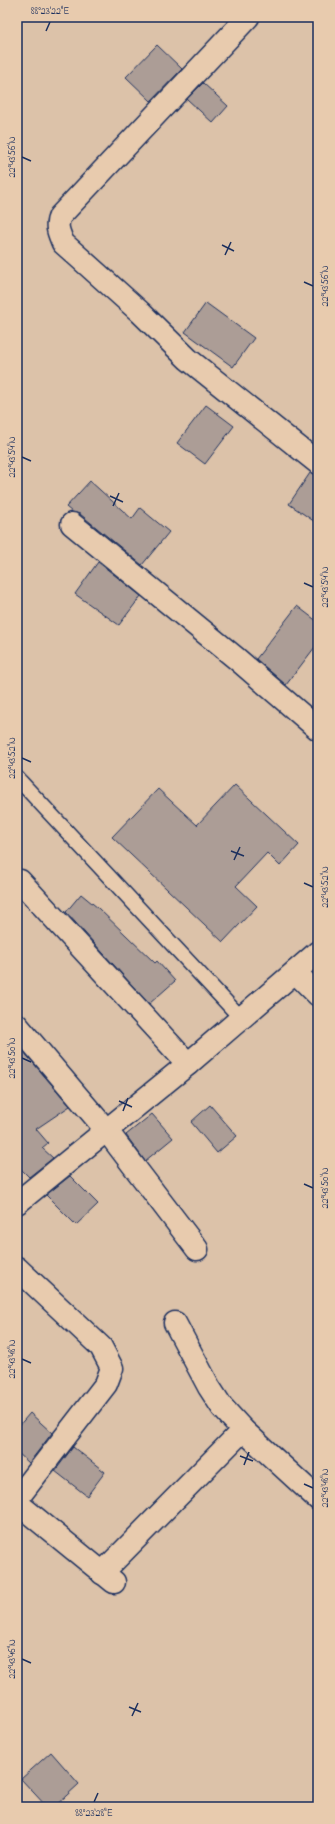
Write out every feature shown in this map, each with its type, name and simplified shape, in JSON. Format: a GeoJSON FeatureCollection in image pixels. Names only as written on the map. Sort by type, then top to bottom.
{"type":"FeatureCollection","features":[{"type":"Feature","properties":{"kind":"street"},"geometry":{"type":"LineString","coordinates":[[248,17],[60,216],[57,222],[58,231],[63,243],[135,308],[188,359],[318,463]]}},
{"type":"Feature","properties":{"kind":"street"},"geometry":{"type":"LineString","coordinates":[[72,524],[237,659],[318,729]]}},
{"type":"Feature","properties":{"kind":"street"},"geometry":{"type":"LineString","coordinates":[[20,881],[188,1064]]}},
{"type":"Feature","properties":{"kind":"street"},"geometry":{"type":"LineString","coordinates":[[17,1203],[188,1064],[318,952]]}},
{"type":"Feature","properties":{"kind":"street"},"geometry":{"type":"LineString","coordinates":[[295,972],[318,995]]}},
{"type":"Feature","properties":{"kind":"street"},"geometry":{"type":"LineString","coordinates":[[17,1025],[107,1131],[197,1249]]}},
{"type":"Feature","properties":{"kind":"street"},"geometry":{"type":"LineString","coordinates":[[17,1268],[101,1347],[112,1368],[106,1384],[17,1499]]}},
{"type":"Feature","properties":{"kind":"street"},"geometry":{"type":"LineString","coordinates":[[176,1323],[209,1387],[222,1407],[243,1430],[318,1499]]}},
{"type":"Feature","properties":{"kind":"street"},"geometry":{"type":"LineString","coordinates":[[17,1503],[108,1578],[243,1430]]}},
{"type":"Feature","properties":{"kind":"lane"},"geometry":{"type":"LineString","coordinates":[[17,778],[241,1018]]}},
{"type":"Feature","properties":{"kind":"building"},"geometry":{"type":"Polygon","coordinates":[[[157,45],[182,69],[151,101],[126,77],[157,45]]]}},
{"type":"Feature","properties":{"kind":"building"},"geometry":{"type":"Polygon","coordinates":[[[203,83],[228,106],[213,123],[187,99],[203,83]]]}},
{"type":"Feature","properties":{"kind":"building"},"geometry":{"type":"Polygon","coordinates":[[[206,303],[254,338],[233,367],[185,332],[206,303]]]}},
{"type":"Feature","properties":{"kind":"building"},"geometry":{"type":"Polygon","coordinates":[[[206,405],[234,426],[205,464],[177,443],[206,405]]]}},
{"type":"Feature","properties":{"kind":"building"},"geometry":{"type":"Polygon","coordinates":[[[310,473],[318,475],[318,524],[289,504],[310,473]]]}},
{"type":"Feature","properties":{"kind":"building"},"geometry":{"type":"Polygon","coordinates":[[[90,481],[132,519],[140,508],[169,532],[142,565],[80,514],[72,512],[66,507],[90,481]]]}},
{"type":"Feature","properties":{"kind":"building"},"geometry":{"type":"Polygon","coordinates":[[[98,562],[141,596],[119,625],[75,594],[98,562]]]}},
{"type":"Feature","properties":{"kind":"building"},"geometry":{"type":"Polygon","coordinates":[[[297,606],[318,622],[318,643],[286,685],[256,659],[297,606]]]}},
{"type":"Feature","properties":{"kind":"building"},"geometry":{"type":"Polygon","coordinates":[[[235,785],[299,845],[280,866],[267,853],[236,886],[257,906],[223,942],[112,837],[158,789],[197,825],[235,785]]]}},
{"type":"Feature","properties":{"kind":"building"},"geometry":{"type":"Polygon","coordinates":[[[81,894],[98,908],[155,963],[157,961],[175,981],[149,1004],[66,912],[81,894]]]}},
{"type":"Feature","properties":{"kind":"building"},"geometry":{"type":"Polygon","coordinates":[[[17,1044],[70,1106],[36,1129],[48,1143],[42,1148],[53,1158],[29,1177],[19,1167],[17,1169],[17,1044]]]}},
{"type":"Feature","properties":{"kind":"building"},"geometry":{"type":"Polygon","coordinates":[[[210,1105],[237,1136],[217,1153],[191,1122],[210,1105]]]}},
{"type":"Feature","properties":{"kind":"building"},"geometry":{"type":"Polygon","coordinates":[[[152,1114],[173,1138],[145,1161],[126,1135],[152,1114]]]}},
{"type":"Feature","properties":{"kind":"building"},"geometry":{"type":"Polygon","coordinates":[[[70,1176],[98,1204],[76,1225],[46,1195],[70,1176]]]}},
{"type":"Feature","properties":{"kind":"building"},"geometry":{"type":"Polygon","coordinates":[[[30,1413],[52,1433],[29,1463],[17,1452],[17,1428],[30,1413]]]}},
{"type":"Feature","properties":{"kind":"building"},"geometry":{"type":"Polygon","coordinates":[[[73,1447],[105,1472],[87,1496],[55,1471],[73,1447]]]}},
{"type":"Feature","properties":{"kind":"building"},"geometry":{"type":"Polygon","coordinates":[[[51,1752],[79,1784],[54,1807],[47,1807],[21,1779],[51,1752]]]}}]}
